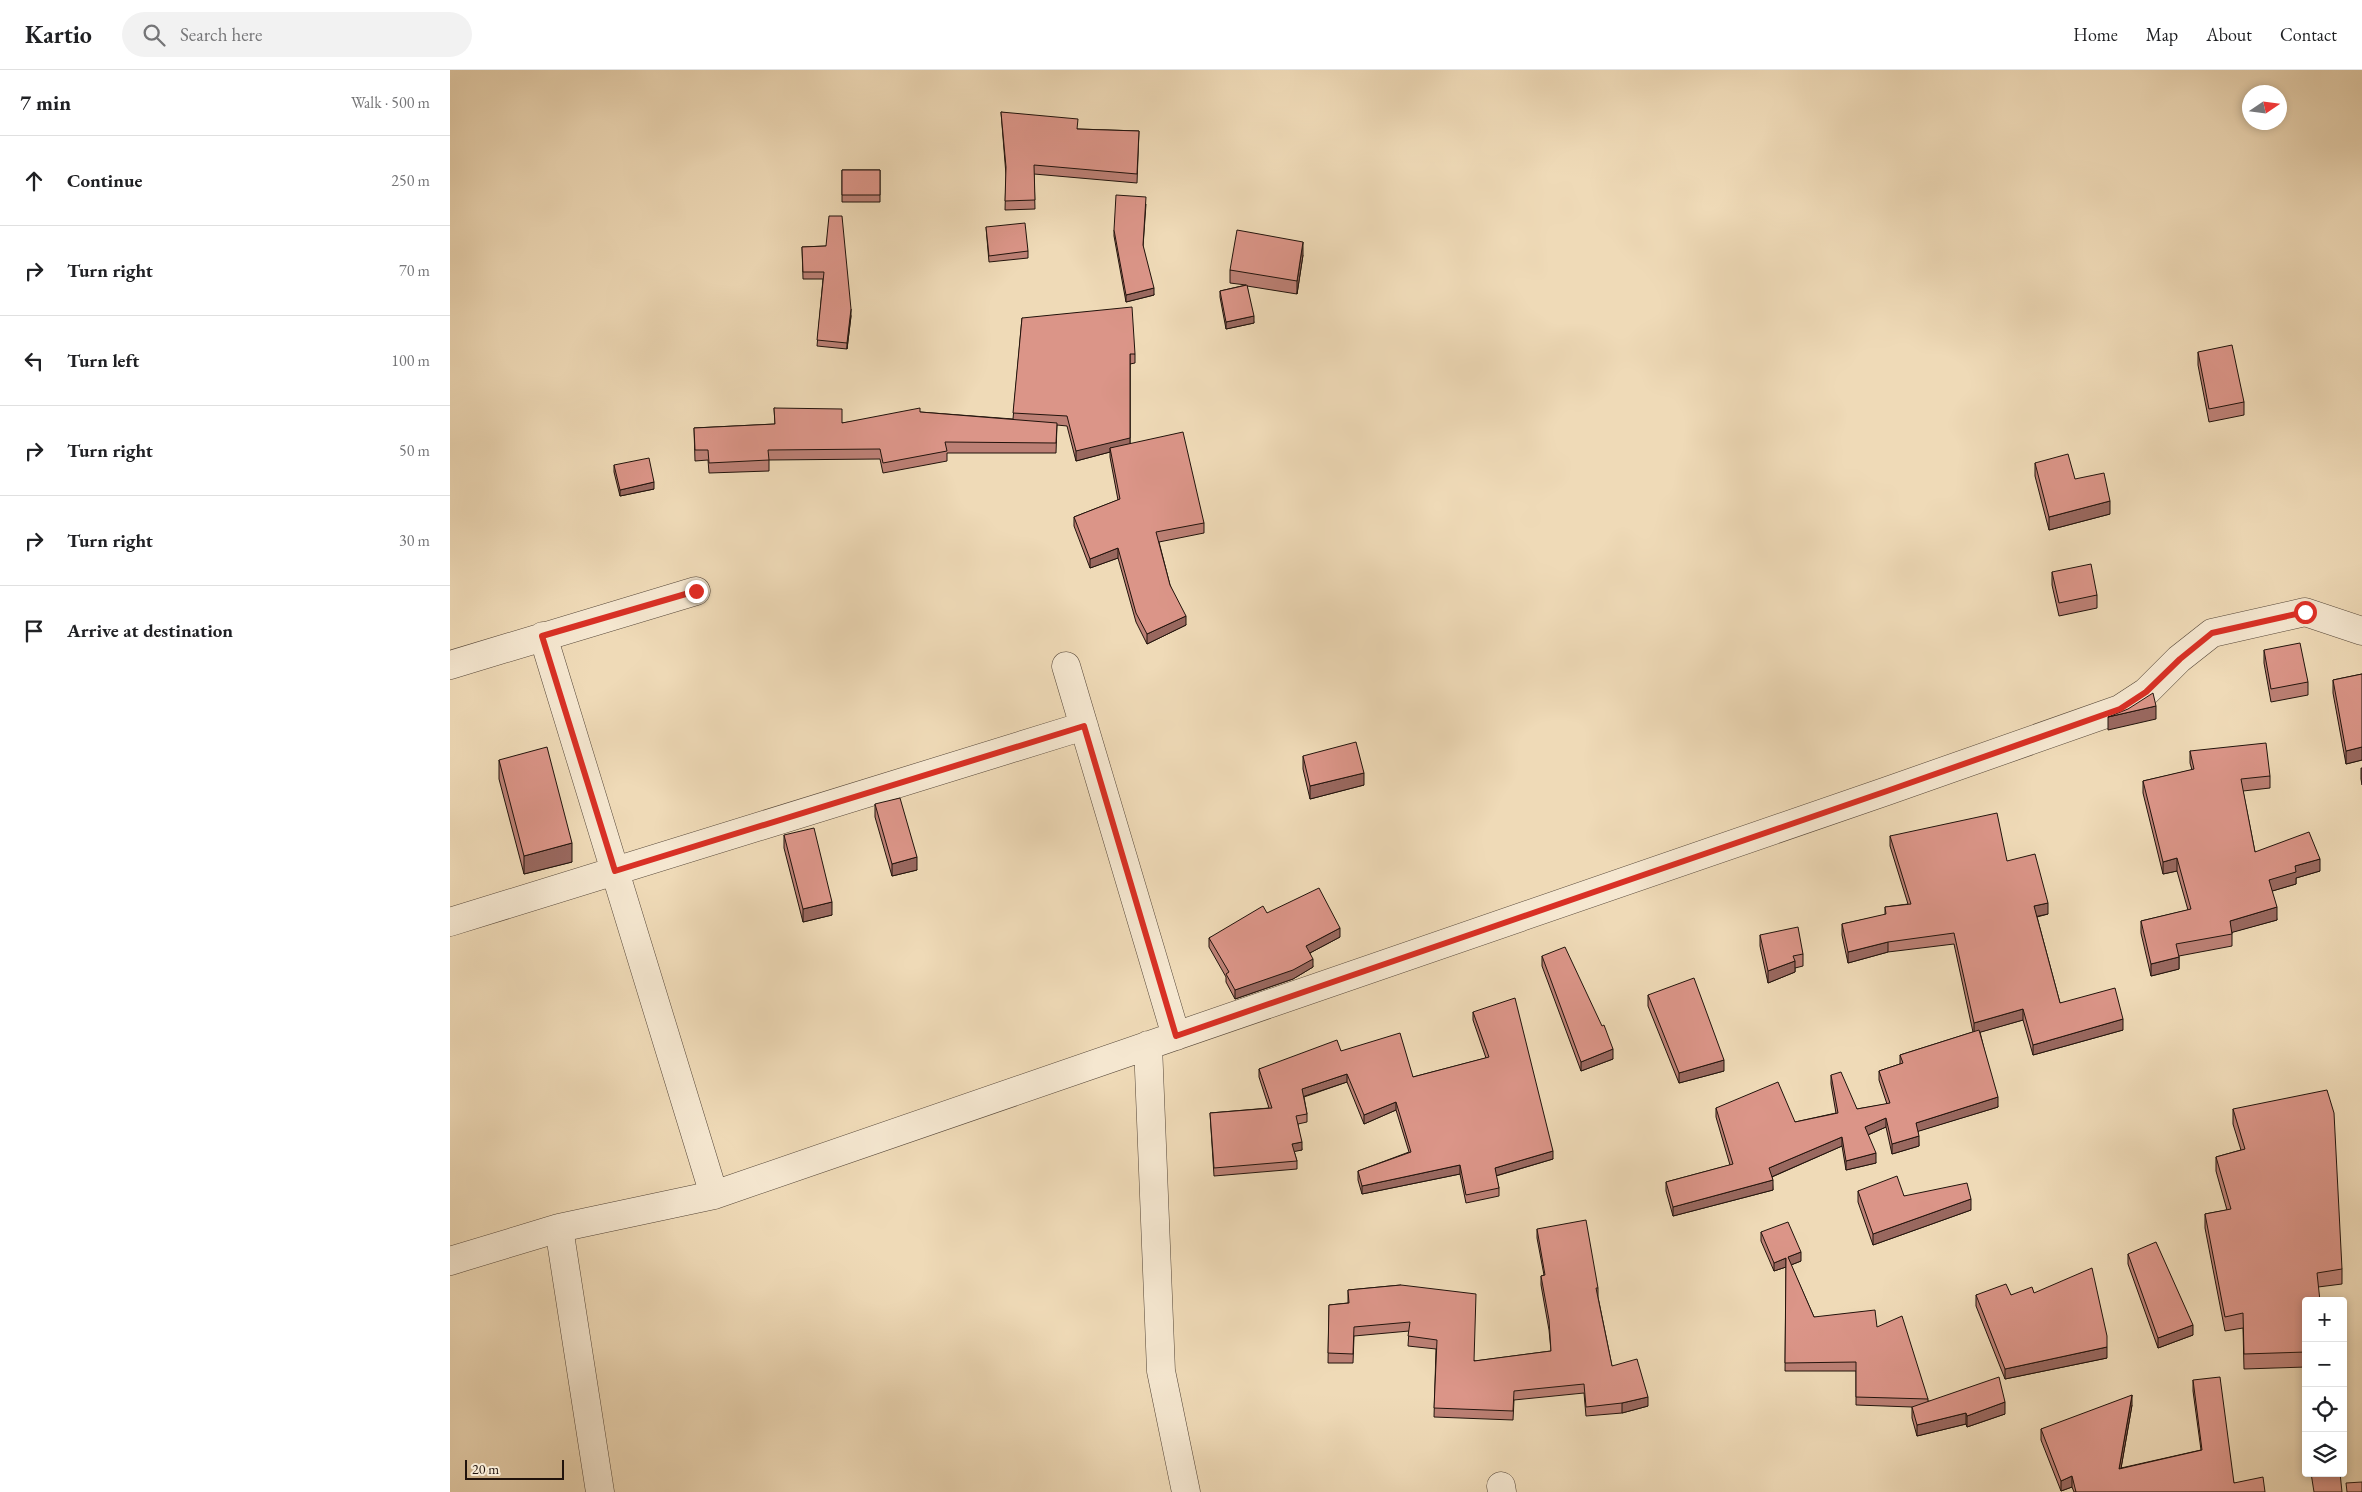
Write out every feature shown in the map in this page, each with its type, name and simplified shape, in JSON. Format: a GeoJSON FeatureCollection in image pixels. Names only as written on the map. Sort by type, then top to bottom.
{"type":"FeatureCollection","features":[{"type":"Feature","properties":{"kind":"street"},"geometry":{"type":"LineString","coordinates":[[450,665],[696,591]]}},
{"type":"Feature","properties":{"kind":"street"},"geometry":{"type":"LineString","coordinates":[[450,1261],[559,1228],[714,1195],[2120,709],[2146,692],[2180,659],[2212,633],[2305,612],[2362,631]]}},
{"type":"Feature","properties":{"kind":"street"},"geometry":{"type":"LineString","coordinates":[[542,636],[714,1195]]}},
{"type":"Feature","properties":{"kind":"street"},"geometry":{"type":"LineString","coordinates":[[1066,666],[1176,1036]]}},
{"type":"Feature","properties":{"kind":"street"},"geometry":{"type":"LineString","coordinates":[[450,922],[1084,726]]}},
{"type":"Feature","properties":{"kind":"street"},"geometry":{"type":"LineString","coordinates":[[1148,1045],[1161,1371],[1186,1492]]}},
{"type":"Feature","properties":{"kind":"street"},"geometry":{"type":"LineString","coordinates":[[559,1228],[600,1492]]}},
{"type":"Feature","properties":{"kind":"building"},"geometry":{"type":"Polygon","coordinates":[[[1001,112],[1078,119],[1077,129],[1139,131],[1137,174],[1034,165],[1035,200],[1005,201],[1006,167],[1001,112]]]}},
{"type":"Feature","properties":{"kind":"building"},"geometry":{"type":"Polygon","coordinates":[[[842,170],[880,170],[880,195],[842,195],[842,170]]]}},
{"type":"Feature","properties":{"kind":"building"},"geometry":{"type":"Polygon","coordinates":[[[1116,195],[1146,197],[1143,245],[1154,288],[1126,295],[1114,230],[1116,195]]]}},
{"type":"Feature","properties":{"kind":"building"},"geometry":{"type":"Polygon","coordinates":[[[829,216],[842,216],[851,309],[847,343],[817,340],[824,272],[803,272],[802,247],[826,246],[829,216]]]}},
{"type":"Feature","properties":{"kind":"building"},"geometry":{"type":"Polygon","coordinates":[[[1025,223],[1028,251],[989,256],[986,227],[1025,223]]]}},
{"type":"Feature","properties":{"kind":"building"},"geometry":{"type":"Polygon","coordinates":[[[1237,230],[1303,242],[1297,281],[1230,270],[1237,230]]]}},
{"type":"Feature","properties":{"kind":"building"},"geometry":{"type":"Polygon","coordinates":[[[1247,285],[1254,316],[1226,322],[1220,291],[1247,285]]]}},
{"type":"Feature","properties":{"kind":"building"},"geometry":{"type":"Polygon","coordinates":[[[1132,307],[1135,354],[1130,354],[1130,438],[1076,451],[1067,416],[1013,413],[1022,318],[1132,307]]]}},
{"type":"Feature","properties":{"kind":"building"},"geometry":{"type":"Polygon","coordinates":[[[2232,345],[2244,402],[2209,409],[2198,352],[2232,345]]]}},
{"type":"Feature","properties":{"kind":"building"},"geometry":{"type":"Polygon","coordinates":[[[774,408],[842,409],[842,423],[920,408],[920,412],[1057,423],[1056,443],[945,442],[947,451],[883,463],[880,449],[768,450],[769,460],[709,463],[708,450],[695,450],[694,428],[775,424],[774,408]]]}},
{"type":"Feature","properties":{"kind":"building"},"geometry":{"type":"Polygon","coordinates":[[[1183,432],[1204,523],[1156,532],[1170,585],[1186,616],[1147,634],[1136,613],[1118,548],[1090,559],[1074,517],[1120,499],[1110,448],[1183,432]]]}},
{"type":"Feature","properties":{"kind":"building"},"geometry":{"type":"Polygon","coordinates":[[[2068,454],[2075,479],[2104,473],[2110,501],[2049,517],[2035,463],[2068,454]]]}},
{"type":"Feature","properties":{"kind":"building"},"geometry":{"type":"Polygon","coordinates":[[[649,458],[654,482],[620,490],[614,465],[649,458]]]}},
{"type":"Feature","properties":{"kind":"building"},"geometry":{"type":"Polygon","coordinates":[[[2091,564],[2097,595],[2059,603],[2052,572],[2091,564]]]}},
{"type":"Feature","properties":{"kind":"building"},"geometry":{"type":"Polygon","coordinates":[[[2300,643],[2308,682],[2271,689],[2264,650],[2300,643]]]}},
{"type":"Feature","properties":{"kind":"building"},"geometry":{"type":"Polygon","coordinates":[[[2362,674],[2362,747],[2346,751],[2333,680],[2362,674]]]}},
{"type":"Feature","properties":{"kind":"building"},"geometry":{"type":"Polygon","coordinates":[[[2153,693],[2156,706],[2108,717],[2128,709],[2153,693]]]}},
{"type":"Feature","properties":{"kind":"building"},"geometry":{"type":"Polygon","coordinates":[[[1356,742],[1364,773],[1310,786],[1303,756],[1356,742]]]}},
{"type":"Feature","properties":{"kind":"building"},"geometry":{"type":"Polygon","coordinates":[[[2266,743],[2270,776],[2241,779],[2255,852],[2309,832],[2320,859],[2295,866],[2296,872],[2269,880],[2277,907],[2230,921],[2232,934],[2176,944],[2179,957],[2151,964],[2141,921],[2191,909],[2177,858],[2163,862],[2143,781],[2194,769],[2190,751],[2266,743]]]}},
{"type":"Feature","properties":{"kind":"building"},"geometry":{"type":"Polygon","coordinates":[[[547,747],[572,843],[524,856],[499,760],[547,747]]]}},
{"type":"Feature","properties":{"kind":"building"},"geometry":{"type":"Polygon","coordinates":[[[900,798],[917,857],[892,864],[875,804],[900,798]]]}},
{"type":"Feature","properties":{"kind":"building"},"geometry":{"type":"Polygon","coordinates":[[[1997,813],[2007,861],[2035,854],[2048,903],[2034,906],[2060,1003],[2115,988],[2123,1019],[2033,1045],[2023,1009],[1974,1023],[1954,933],[1888,942],[1848,952],[1842,924],[1886,914],[1885,907],[1911,904],[1890,836],[1997,813]]]}},
{"type":"Feature","properties":{"kind":"building"},"geometry":{"type":"Polygon","coordinates":[[[814,828],[832,902],[803,909],[784,835],[814,828]]]}},
{"type":"Feature","properties":{"kind":"building"},"geometry":{"type":"Polygon","coordinates":[[[1319,888],[1340,928],[1306,946],[1313,959],[1293,970],[1235,990],[1226,974],[1229,972],[1209,938],[1263,906],[1267,913],[1319,888]]]}},
{"type":"Feature","properties":{"kind":"building"},"geometry":{"type":"Polygon","coordinates":[[[1798,927],[1803,954],[1793,956],[1795,961],[1768,971],[1760,935],[1798,927]]]}},
{"type":"Feature","properties":{"kind":"building"},"geometry":{"type":"Polygon","coordinates":[[[1565,947],[1602,1026],[1604,1025],[1613,1049],[1581,1062],[1542,956],[1565,947]]]}},
{"type":"Feature","properties":{"kind":"building"},"geometry":{"type":"Polygon","coordinates":[[[1694,978],[1724,1060],[1679,1073],[1648,995],[1694,978]]]}},
{"type":"Feature","properties":{"kind":"building"},"geometry":{"type":"Polygon","coordinates":[[[1515,998],[1553,1151],[1495,1168],[1499,1188],[1466,1195],[1460,1165],[1362,1186],[1358,1171],[1411,1152],[1396,1102],[1364,1115],[1347,1074],[1302,1089],[1307,1114],[1296,1116],[1302,1142],[1292,1144],[1297,1161],[1214,1168],[1210,1113],[1272,1108],[1259,1069],[1337,1040],[1341,1051],[1400,1033],[1413,1077],[1489,1057],[1473,1012],[1515,998]]]}},
{"type":"Feature","properties":{"kind":"building"},"geometry":{"type":"Polygon","coordinates":[[[1979,1030],[1998,1097],[1916,1123],[1919,1136],[1892,1144],[1886,1118],[1865,1127],[1876,1153],[1846,1161],[1842,1137],[1769,1168],[1773,1180],[1673,1207],[1666,1182],[1733,1164],[1716,1108],[1778,1082],[1795,1122],[1838,1113],[1831,1075],[1841,1072],[1857,1109],[1890,1103],[1879,1071],[1903,1063],[1900,1055],[1979,1030]]]}},
{"type":"Feature","properties":{"kind":"building"},"geometry":{"type":"Polygon","coordinates":[[[2327,1090],[2334,1113],[2342,1269],[2317,1273],[2320,1297],[2302,1297],[2302,1352],[2244,1354],[2243,1313],[2225,1317],[2205,1214],[2231,1209],[2216,1157],[2245,1149],[2233,1109],[2327,1090]]]}},
{"type":"Feature","properties":{"kind":"building"},"geometry":{"type":"Polygon","coordinates":[[[1897,1176],[1904,1196],[1967,1183],[1971,1199],[1873,1234],[1858,1191],[1897,1176]]]}},
{"type":"Feature","properties":{"kind":"building"},"geometry":{"type":"Polygon","coordinates":[[[1586,1220],[1598,1288],[1596,1288],[1612,1366],[1637,1359],[1648,1397],[1622,1403],[1586,1407],[1584,1384],[1514,1391],[1513,1411],[1434,1408],[1437,1340],[1408,1336],[1410,1322],[1354,1327],[1353,1354],[1328,1353],[1329,1305],[1349,1303],[1348,1290],[1401,1285],[1476,1294],[1474,1361],[1551,1351],[1549,1320],[1541,1276],[1545,1275],[1537,1229],[1586,1220]]]}},
{"type":"Feature","properties":{"kind":"building"},"geometry":{"type":"Polygon","coordinates":[[[1788,1222],[1801,1252],[1788,1257],[1814,1317],[1875,1310],[1877,1327],[1902,1316],[1928,1399],[1856,1397],[1856,1362],[1785,1363],[1786,1258],[1774,1263],[1761,1232],[1788,1222]]]}},
{"type":"Feature","properties":{"kind":"building"},"geometry":{"type":"Polygon","coordinates":[[[2156,1242],[2193,1325],[2158,1338],[2128,1254],[2156,1242]]]}},
{"type":"Feature","properties":{"kind":"building"},"geometry":{"type":"Polygon","coordinates":[[[2092,1268],[2107,1336],[2107,1347],[2005,1369],[1976,1295],[2006,1284],[2011,1295],[2032,1287],[2034,1293],[2092,1268]]]}},
{"type":"Feature","properties":{"kind":"building"},"geometry":{"type":"Polygon","coordinates":[[[1999,1377],[2005,1402],[1967,1416],[1966,1413],[1917,1425],[1912,1407],[1999,1377]]]}},
{"type":"Feature","properties":{"kind":"building"},"geometry":{"type":"Polygon","coordinates":[[[2220,1377],[2234,1483],[2263,1477],[2265,1492],[2076,1492],[2072,1476],[2061,1481],[2041,1429],[2132,1395],[2119,1469],[2202,1450],[2193,1380],[2220,1377]]]}},
{"type":"Feature","properties":{"kind":"building"},"geometry":{"type":"Polygon","coordinates":[[[2312,1477],[2340,1477],[2342,1492],[2314,1492],[2312,1477]]]}},
{"type":"Feature","properties":{"kind":"building"},"geometry":{"type":"Polygon","coordinates":[[[2362,1482],[2362,1492],[2347,1492],[2346,1483],[2362,1482]]]}},
{"type":"Feature","properties":{"kind":"route"},"geometry":{"type":"LineString","coordinates":[[696,591],[542,636],[615,871],[1084,726],[1176,1036],[2120,709],[2146,692],[2180,659],[2212,633],[2305,612]]}}]}
